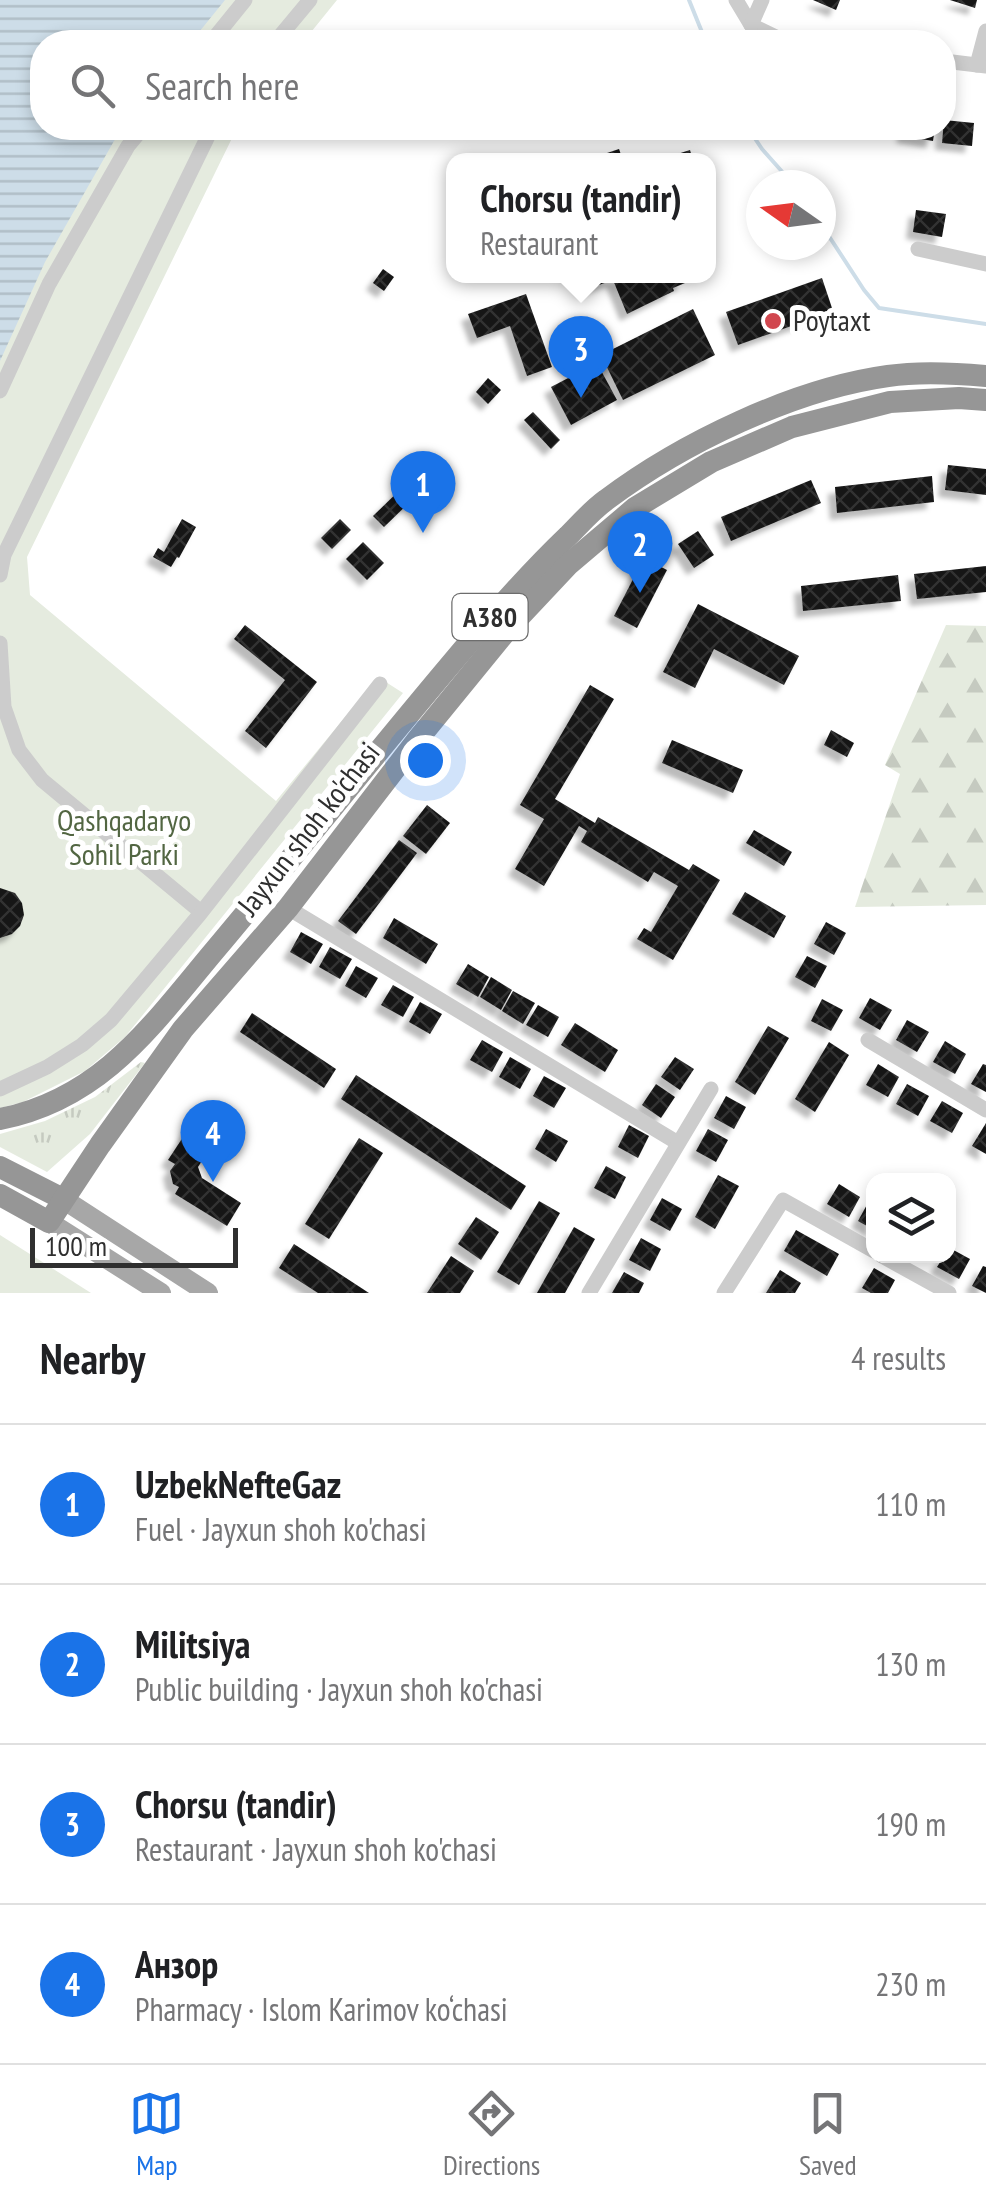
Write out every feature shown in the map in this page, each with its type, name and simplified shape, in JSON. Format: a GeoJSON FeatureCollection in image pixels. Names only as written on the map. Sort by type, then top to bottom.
{"type":"FeatureCollection","features":[{"type":"Feature","properties":{"kind":"highway","name":"Jayxun shoh ko'chasi"},"geometry":{"type":"LineString","coordinates":[[0,1119],[54,1103],[122,1058],[494,614],[603,502],[692,446],[774,407],[887,376],[986,376]]}},
{"type":"Feature","properties":{"kind":"highway","name":"Jayxun shoh ko'chasi"},"geometry":{"type":"LineString","coordinates":[[49,1222],[183,1029],[288,908],[507,630],[568,564],[635,508],[711,462],[792,427],[890,402],[986,400]]}},
{"type":"Feature","properties":{"kind":"highway"},"geometry":{"type":"LineString","coordinates":[[164,1010],[183,1029]]}},
{"type":"Feature","properties":{"kind":"highway"},"geometry":{"type":"LineString","coordinates":[[0,1166],[63,1199]]}},
{"type":"Feature","properties":{"kind":"highway"},"geometry":{"type":"LineString","coordinates":[[10,1200],[49,1222]]}},
{"type":"Feature","properties":{"kind":"main road"},"geometry":{"type":"LineString","coordinates":[[63,1199],[208,1293]]}},
{"type":"Feature","properties":{"kind":"main road"},"geometry":{"type":"LineString","coordinates":[[49,1222],[161,1293]]}},
{"type":"Feature","properties":{"kind":"street"},"geometry":{"type":"LineString","coordinates":[[222,30],[246,0]]}},
{"type":"Feature","properties":{"kind":"street"},"geometry":{"type":"LineString","coordinates":[[285,30],[310,0]]}},
{"type":"Feature","properties":{"kind":"street"},"geometry":{"type":"LineString","coordinates":[[736,0],[751,25],[761,30]]}},
{"type":"Feature","properties":{"kind":"street"},"geometry":{"type":"LineString","coordinates":[[751,25],[762,0]]}},
{"type":"Feature","properties":{"kind":"street"},"geometry":{"type":"LineString","coordinates":[[956,62],[981,65],[986,31]]}},
{"type":"Feature","properties":{"kind":"street"},"geometry":{"type":"LineString","coordinates":[[0,391],[49,284],[133,140]]}},
{"type":"Feature","properties":{"kind":"street"},"geometry":{"type":"LineString","coordinates":[[0,575],[2,554],[206,140]]}},
{"type":"Feature","properties":{"kind":"street"},"geometry":{"type":"LineString","coordinates":[[918,248],[986,264]]}},
{"type":"Feature","properties":{"kind":"street"},"geometry":{"type":"LineString","coordinates":[[0,643],[4,707],[19,750],[42,780],[201,912]]}},
{"type":"Feature","properties":{"kind":"street"},"geometry":{"type":"LineString","coordinates":[[0,1088],[48,1067],[82,1045],[110,1020],[201,912],[380,684]]}},
{"type":"Feature","properties":{"kind":"street"},"geometry":{"type":"LineString","coordinates":[[288,908],[678,1144]]}},
{"type":"Feature","properties":{"kind":"street"},"geometry":{"type":"LineString","coordinates":[[868,1040],[986,1110]]}},
{"type":"Feature","properties":{"kind":"street"},"geometry":{"type":"LineString","coordinates":[[589,1293],[711,1088]]}},
{"type":"Feature","properties":{"kind":"street"},"geometry":{"type":"LineString","coordinates":[[724,1293],[783,1200],[866,1247]]}},
{"type":"Feature","properties":{"kind":"street"},"geometry":{"type":"LineString","coordinates":[[895,1263],[949,1293]]}},
{"type":"Feature","properties":{"kind":"green space","name":"Qashqadaryo Sohil Parki"},"geometry":{"type":"Polygon","coordinates":[[[0,0],[337,0],[313,30],[30,30],[30,140],[231,140],[27,557],[30,595],[276,801],[378,677],[403,693],[125,1037],[85,1071],[23,1102],[0,1108],[0,0]]]}},
{"type":"Feature","properties":{"kind":"green space"},"geometry":{"type":"Polygon","coordinates":[[[946,625],[986,626],[986,905],[855,907],[900,774],[885,765],[946,625]]]}},
{"type":"Feature","properties":{"kind":"green space"},"geometry":{"type":"Polygon","coordinates":[[[141,1062],[145,1063],[90,1134],[47,1172],[0,1147],[0,1134],[45,1121],[95,1097],[141,1062]]]}},
{"type":"Feature","properties":{"kind":"green space"},"geometry":{"type":"Polygon","coordinates":[[[0,1235],[91,1293],[0,1293],[0,1235]]]}},
{"type":"Feature","properties":{"kind":"shaded area"},"geometry":{"type":"Polygon","coordinates":[[[0,0],[225,0],[201,30],[30,30],[30,140],[115,140],[45,262],[0,361],[0,0]]]}},
{"type":"Feature","properties":{"kind":"building"},"geometry":{"type":"Polygon","coordinates":[[[813,0],[840,0],[836,10],[813,0]]]}},
{"type":"Feature","properties":{"kind":"building"},"geometry":{"type":"Polygon","coordinates":[[[950,0],[977,0],[975,8],[950,0]]]}},
{"type":"Feature","properties":{"kind":"building"},"geometry":{"type":"Polygon","coordinates":[[[956,121],[974,123],[972,146],[942,143],[956,140],[956,121]]]}},
{"type":"Feature","properties":{"kind":"building"},"geometry":{"type":"Polygon","coordinates":[[[916,210],[946,214],[942,237],[913,232],[916,210]]]}},
{"type":"Feature","properties":{"kind":"building"},"geometry":{"type":"Polygon","coordinates":[[[383,269],[394,277],[384,291],[373,283],[383,269]]]}},
{"type":"Feature","properties":{"kind":"building"},"geometry":{"type":"Polygon","coordinates":[[[822,278],[833,311],[738,345],[726,312],[822,278]]]}},
{"type":"Feature","properties":{"kind":"building"},"geometry":{"type":"Polygon","coordinates":[[[582,283],[605,283],[585,290],[582,283]]]}},
{"type":"Feature","properties":{"kind":"building"},"geometry":{"type":"Polygon","coordinates":[[[614,283],[685,283],[673,288],[674,291],[627,314],[614,283]]]}},
{"type":"Feature","properties":{"kind":"building"},"geometry":{"type":"Polygon","coordinates":[[[526,294],[552,367],[527,376],[510,326],[477,338],[468,314],[526,294]]]}},
{"type":"Feature","properties":{"kind":"building"},"geometry":{"type":"Polygon","coordinates":[[[693,309],[715,355],[623,400],[601,355],[693,309]]]}},
{"type":"Feature","properties":{"kind":"building"},"geometry":{"type":"Polygon","coordinates":[[[597,363],[617,400],[571,425],[551,387],[597,363]]]}},
{"type":"Feature","properties":{"kind":"building"},"geometry":{"type":"Polygon","coordinates":[[[488,378],[501,390],[488,404],[476,392],[488,378]]]}},
{"type":"Feature","properties":{"kind":"building"},"geometry":{"type":"Polygon","coordinates":[[[533,412],[560,440],[551,449],[524,420],[533,412]]]}},
{"type":"Feature","properties":{"kind":"building"},"geometry":{"type":"Polygon","coordinates":[[[948,465],[986,469],[986,495],[945,490],[948,465]]]}},
{"type":"Feature","properties":{"kind":"building"},"geometry":{"type":"Polygon","coordinates":[[[932,476],[934,502],[837,513],[835,487],[932,476]]]}},
{"type":"Feature","properties":{"kind":"building"},"geometry":{"type":"Polygon","coordinates":[[[811,480],[821,503],[731,541],[721,517],[811,480]]]}},
{"type":"Feature","properties":{"kind":"building"},"geometry":{"type":"Polygon","coordinates":[[[405,485],[416,496],[384,527],[373,516],[405,485]]]}},
{"type":"Feature","properties":{"kind":"building"},"geometry":{"type":"Polygon","coordinates":[[[182,519],[196,527],[171,567],[153,557],[158,548],[164,552],[182,519]]]}},
{"type":"Feature","properties":{"kind":"building"},"geometry":{"type":"Polygon","coordinates":[[[340,519],[351,530],[332,549],[321,538],[340,519]]]}},
{"type":"Feature","properties":{"kind":"building"},"geometry":{"type":"Polygon","coordinates":[[[698,531],[714,555],[694,568],[678,544],[698,531]]]}},
{"type":"Feature","properties":{"kind":"building"},"geometry":{"type":"Polygon","coordinates":[[[363,542],[384,563],[367,580],[346,559],[363,542]]]}},
{"type":"Feature","properties":{"kind":"building"},"geometry":{"type":"Polygon","coordinates":[[[644,558],[667,570],[637,628],[614,616],[644,558]]]}},
{"type":"Feature","properties":{"kind":"building"},"geometry":{"type":"Polygon","coordinates":[[[986,566],[986,592],[917,599],[914,574],[986,566]]]}},
{"type":"Feature","properties":{"kind":"building"},"geometry":{"type":"Polygon","coordinates":[[[898,575],[901,601],[803,611],[801,586],[898,575]]]}},
{"type":"Feature","properties":{"kind":"building"},"geometry":{"type":"Polygon","coordinates":[[[698,604],[799,656],[784,685],[714,649],[695,688],[663,672],[698,604]]]}},
{"type":"Feature","properties":{"kind":"building"},"geometry":{"type":"Polygon","coordinates":[[[245,625],[317,682],[266,748],[245,731],[285,680],[234,639],[245,625]]]}},
{"type":"Feature","properties":{"kind":"building"},"geometry":{"type":"Polygon","coordinates":[[[590,685],[614,699],[555,799],[595,823],[598,817],[689,870],[693,864],[720,880],[673,960],[637,939],[644,928],[651,932],[678,886],[654,872],[648,882],[581,842],[587,831],[579,826],[544,886],[515,869],[544,819],[520,805],[590,685]]]}},
{"type":"Feature","properties":{"kind":"building"},"geometry":{"type":"Polygon","coordinates":[[[831,730],[854,743],[847,757],[824,745],[831,730]]]}},
{"type":"Feature","properties":{"kind":"building"},"geometry":{"type":"Polygon","coordinates":[[[672,740],[743,770],[733,793],[662,763],[672,740]]]}},
{"type":"Feature","properties":{"kind":"building"},"geometry":{"type":"Polygon","coordinates":[[[427,805],[450,823],[426,854],[403,836],[427,805]]]}},
{"type":"Feature","properties":{"kind":"building"},"geometry":{"type":"Polygon","coordinates":[[[754,830],[792,852],[784,866],[746,843],[754,830]]]}},
{"type":"Feature","properties":{"kind":"building"},"geometry":{"type":"Polygon","coordinates":[[[399,840],[417,853],[356,934],[338,921],[399,840]]]}},
{"type":"Feature","properties":{"kind":"building"},"geometry":{"type":"Polygon","coordinates":[[[0,888],[15,893],[24,915],[12,934],[0,938],[0,888]]]}},
{"type":"Feature","properties":{"kind":"building"},"geometry":{"type":"Polygon","coordinates":[[[745,892],[786,916],[774,938],[732,914],[745,892]]]}},
{"type":"Feature","properties":{"kind":"building"},"geometry":{"type":"Polygon","coordinates":[[[394,918],[438,944],[426,964],[383,938],[394,918]]]}},
{"type":"Feature","properties":{"kind":"building"},"geometry":{"type":"Polygon","coordinates":[[[826,922],[846,933],[834,955],[814,944],[826,922]]]}},
{"type":"Feature","properties":{"kind":"building"},"geometry":{"type":"Polygon","coordinates":[[[301,932],[323,944],[311,964],[290,952],[301,932]]]}},
{"type":"Feature","properties":{"kind":"building"},"geometry":{"type":"Polygon","coordinates":[[[330,947],[352,959],[340,979],[319,967],[330,947]]]}},
{"type":"Feature","properties":{"kind":"building"},"geometry":{"type":"Polygon","coordinates":[[[807,956],[827,966],[815,988],[795,977],[807,956]]]}},
{"type":"Feature","properties":{"kind":"building"},"geometry":{"type":"Polygon","coordinates":[[[468,964],[489,977],[478,997],[456,984],[468,964]]]}},
{"type":"Feature","properties":{"kind":"building"},"geometry":{"type":"Polygon","coordinates":[[[356,966],[378,978],[366,998],[345,986],[356,966]]]}},
{"type":"Feature","properties":{"kind":"building"},"geometry":{"type":"Polygon","coordinates":[[[491,977],[512,990],[501,1010],[480,997],[491,977]]]}},
{"type":"Feature","properties":{"kind":"building"},"geometry":{"type":"Polygon","coordinates":[[[393,985],[414,997],[403,1017],[381,1005],[393,985]]]}},
{"type":"Feature","properties":{"kind":"building"},"geometry":{"type":"Polygon","coordinates":[[[513,991],[535,1003],[523,1024],[502,1011],[513,991]]]}},
{"type":"Feature","properties":{"kind":"building"},"geometry":{"type":"Polygon","coordinates":[[[870,998],[892,1010],[880,1030],[859,1018],[870,998]]]}},
{"type":"Feature","properties":{"kind":"building"},"geometry":{"type":"Polygon","coordinates":[[[822,999],[843,1010],[831,1031],[811,1021],[822,999]]]}},
{"type":"Feature","properties":{"kind":"building"},"geometry":{"type":"Polygon","coordinates":[[[420,1002],[442,1014],[430,1034],[409,1022],[420,1002]]]}},
{"type":"Feature","properties":{"kind":"building"},"geometry":{"type":"Polygon","coordinates":[[[538,1005],[559,1017],[548,1037],[526,1025],[538,1005]]]}},
{"type":"Feature","properties":{"kind":"building"},"geometry":{"type":"Polygon","coordinates":[[[252,1013],[336,1069],[324,1088],[240,1032],[252,1013]]]}},
{"type":"Feature","properties":{"kind":"building"},"geometry":{"type":"Polygon","coordinates":[[[907,1020],[929,1032],[917,1052],[896,1040],[907,1020]]]}},
{"type":"Feature","properties":{"kind":"building"},"geometry":{"type":"Polygon","coordinates":[[[575,1023],[618,1050],[605,1072],[561,1045],[575,1023]]]}},
{"type":"Feature","properties":{"kind":"building"},"geometry":{"type":"Polygon","coordinates":[[[768,1026],[789,1038],[755,1095],[735,1082],[768,1026]]]}},
{"type":"Feature","properties":{"kind":"building"},"geometry":{"type":"Polygon","coordinates":[[[482,1040],[503,1052],[492,1072],[470,1060],[482,1040]]]}},
{"type":"Feature","properties":{"kind":"building"},"geometry":{"type":"Polygon","coordinates":[[[945,1041],[966,1054],[955,1074],[933,1062],[945,1041]]]}},
{"type":"Feature","properties":{"kind":"building"},"geometry":{"type":"Polygon","coordinates":[[[829,1042],[849,1055],[815,1112],[795,1099],[829,1042]]]}},
{"type":"Feature","properties":{"kind":"building"},"geometry":{"type":"Polygon","coordinates":[[[510,1057],[531,1069],[520,1089],[499,1077],[510,1057]]]}},
{"type":"Feature","properties":{"kind":"building"},"geometry":{"type":"Polygon","coordinates":[[[675,1057],[694,1069],[680,1090],[661,1077],[675,1057]]]}},
{"type":"Feature","properties":{"kind":"building"},"geometry":{"type":"Polygon","coordinates":[[[878,1064],[899,1077],[888,1097],[866,1085],[878,1064]]]}},
{"type":"Feature","properties":{"kind":"building"},"geometry":{"type":"Polygon","coordinates":[[[986,1065],[986,1092],[971,1084],[986,1065]]]}},
{"type":"Feature","properties":{"kind":"building"},"geometry":{"type":"Polygon","coordinates":[[[356,1075],[526,1186],[511,1210],[341,1099],[356,1075]]]}},
{"type":"Feature","properties":{"kind":"building"},"geometry":{"type":"Polygon","coordinates":[[[544,1076],[566,1088],[554,1108],[533,1096],[544,1076]]]}},
{"type":"Feature","properties":{"kind":"building"},"geometry":{"type":"Polygon","coordinates":[[[656,1084],[675,1097],[661,1118],[642,1105],[656,1084]]]}},
{"type":"Feature","properties":{"kind":"building"},"geometry":{"type":"Polygon","coordinates":[[[907,1084],[929,1096],[918,1116],[896,1104],[907,1084]]]}},
{"type":"Feature","properties":{"kind":"building"},"geometry":{"type":"Polygon","coordinates":[[[726,1096],[746,1107],[734,1129],[714,1118],[726,1096]]]}},
{"type":"Feature","properties":{"kind":"building"},"geometry":{"type":"Polygon","coordinates":[[[942,1101],[963,1113],[952,1133],[930,1121],[942,1101]]]}},
{"type":"Feature","properties":{"kind":"building"},"geometry":{"type":"Polygon","coordinates":[[[204,1105],[228,1120],[198,1167],[202,1178],[241,1203],[227,1226],[175,1194],[179,1187],[173,1184],[170,1171],[175,1164],[168,1160],[204,1105]]]}},
{"type":"Feature","properties":{"kind":"building"},"geometry":{"type":"Polygon","coordinates":[[[986,1123],[986,1154],[972,1146],[986,1123]]]}},
{"type":"Feature","properties":{"kind":"building"},"geometry":{"type":"Polygon","coordinates":[[[629,1125],[649,1136],[638,1158],[618,1147],[629,1125]]]}},
{"type":"Feature","properties":{"kind":"building"},"geometry":{"type":"Polygon","coordinates":[[[546,1129],[568,1141],[556,1162],[535,1149],[546,1129]]]}},
{"type":"Feature","properties":{"kind":"building"},"geometry":{"type":"Polygon","coordinates":[[[708,1129],[728,1140],[716,1162],[696,1151],[708,1129]]]}},
{"type":"Feature","properties":{"kind":"building"},"geometry":{"type":"Polygon","coordinates":[[[359,1138],[383,1153],[329,1239],[305,1224],[359,1138]]]}},
{"type":"Feature","properties":{"kind":"building"},"geometry":{"type":"Polygon","coordinates":[[[606,1166],[626,1177],[615,1199],[594,1188],[606,1166]]]}},
{"type":"Feature","properties":{"kind":"building"},"geometry":{"type":"Polygon","coordinates":[[[718,1175],[739,1186],[715,1229],[695,1217],[718,1175]]]}},
{"type":"Feature","properties":{"kind":"building"},"geometry":{"type":"Polygon","coordinates":[[[839,1184],[860,1197],[849,1217],[827,1204],[839,1184]]]}},
{"type":"Feature","properties":{"kind":"building"},"geometry":{"type":"Polygon","coordinates":[[[662,1198],[682,1209],[670,1231],[650,1220],[662,1198]]]}},
{"type":"Feature","properties":{"kind":"building"},"geometry":{"type":"Polygon","coordinates":[[[539,1201],[560,1213],[519,1285],[497,1272],[539,1201]]]}},
{"type":"Feature","properties":{"kind":"building"},"geometry":{"type":"Polygon","coordinates":[[[866,1206],[866,1226],[858,1221],[866,1206]]]}},
{"type":"Feature","properties":{"kind":"building"},"geometry":{"type":"Polygon","coordinates":[[[476,1217],[499,1232],[481,1260],[458,1244],[476,1217]]]}},
{"type":"Feature","properties":{"kind":"building"},"geometry":{"type":"Polygon","coordinates":[[[574,1227],[595,1239],[565,1293],[537,1293],[574,1227]]]}},
{"type":"Feature","properties":{"kind":"building"},"geometry":{"type":"Polygon","coordinates":[[[796,1230],[839,1254],[827,1276],[784,1251],[796,1230]]]}},
{"type":"Feature","properties":{"kind":"building"},"geometry":{"type":"Polygon","coordinates":[[[641,1238],[661,1249],[650,1271],[629,1260],[641,1238]]]}},
{"type":"Feature","properties":{"kind":"building"},"geometry":{"type":"Polygon","coordinates":[[[294,1244],[369,1293],[318,1293],[279,1268],[294,1244]]]}},
{"type":"Feature","properties":{"kind":"building"},"geometry":{"type":"Polygon","coordinates":[[[956,1251],[970,1259],[959,1279],[937,1267],[940,1263],[956,1263],[956,1251]]]}},
{"type":"Feature","properties":{"kind":"building"},"geometry":{"type":"Polygon","coordinates":[[[451,1256],[474,1271],[460,1293],[427,1293],[451,1256]]]}},
{"type":"Feature","properties":{"kind":"building"},"geometry":{"type":"Polygon","coordinates":[[[983,1266],[986,1267],[986,1293],[972,1286],[983,1266]]]}},
{"type":"Feature","properties":{"kind":"building"},"geometry":{"type":"Polygon","coordinates":[[[874,1268],[895,1280],[888,1293],[871,1293],[862,1288],[874,1268]]]}},
{"type":"Feature","properties":{"kind":"building"},"geometry":{"type":"Polygon","coordinates":[[[780,1270],[801,1283],[795,1293],[766,1293],[780,1270]]]}},
{"type":"Feature","properties":{"kind":"building"},"geometry":{"type":"Polygon","coordinates":[[[624,1272],[644,1283],[639,1293],[612,1293],[624,1272]]]}},
{"type":"Feature","properties":{"kind":"waterway"},"geometry":{"type":"LineString","coordinates":[[689,0],[701,30]]}},
{"type":"Feature","properties":{"kind":"waterway"},"geometry":{"type":"LineString","coordinates":[[756,140],[781,170]]}},
{"type":"Feature","properties":{"kind":"waterway"},"geometry":{"type":"LineString","coordinates":[[836,247],[879,308],[986,324]]}},
{"type":"Feature","properties":{"kind":"place","name":"Poytaxt"},"geometry":{"type":"Point","coordinates":[773,321]}},
{"type":"Feature","properties":{"kind":"place","name":"Chorsu (tandir)"},"geometry":{"type":"Point","coordinates":[581,398]}},
{"type":"Feature","properties":{"kind":"place","name":"UzbekNefteGaz"},"geometry":{"type":"Point","coordinates":[423,533]}},
{"type":"Feature","properties":{"kind":"place","name":"Militsiya"},"geometry":{"type":"Point","coordinates":[640,593]}},
{"type":"Feature","properties":{"kind":"place","name":"Анзор"},"geometry":{"type":"Point","coordinates":[213,1182]}}]}
